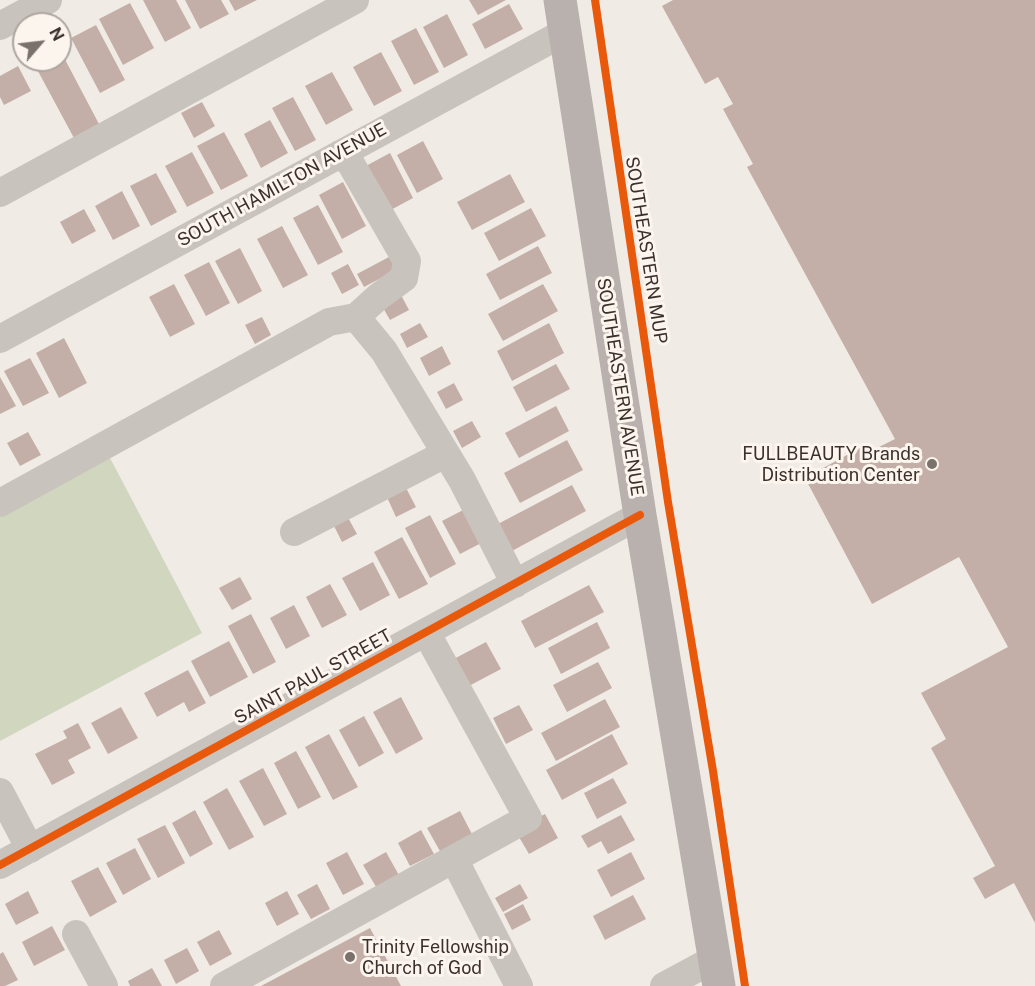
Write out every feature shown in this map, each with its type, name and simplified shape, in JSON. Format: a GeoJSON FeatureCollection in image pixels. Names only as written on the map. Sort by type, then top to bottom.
{"type":"FeatureCollection","features":[{"type":"Feature","properties":{"kind":"main road","name":"SOUTHEASTERN AVENUE"},"geometry":{"type":"LineString","coordinates":[[562,16],[640,515],[717,972]]}},
{"type":"Feature","properties":{"kind":"street"},"geometry":{"type":"LineString","coordinates":[[0,26],[48,0]]}},
{"type":"Feature","properties":{"kind":"street"},"geometry":{"type":"LineString","coordinates":[[0,193],[355,0]]}},
{"type":"Feature","properties":{"kind":"street","name":"SOUTH HAMILTON AVENUE"},"geometry":{"type":"LineString","coordinates":[[0,339],[340,154],[562,16]]}},
{"type":"Feature","properties":{"kind":"street"},"geometry":{"type":"LineString","coordinates":[[0,503],[329,322],[356,318],[378,297],[404,279],[407,261],[351,164],[340,154]]}},
{"type":"Feature","properties":{"kind":"street"},"geometry":{"type":"LineString","coordinates":[[356,318],[384,351],[462,480],[515,584]]}},
{"type":"Feature","properties":{"kind":"street"},"geometry":{"type":"LineString","coordinates":[[294,532],[446,454]]}},
{"type":"Feature","properties":{"kind":"street","name":"SAINT PAUL STREET"},"geometry":{"type":"LineString","coordinates":[[0,865],[640,515]]}},
{"type":"Feature","properties":{"kind":"street"},"geometry":{"type":"LineString","coordinates":[[224,986],[528,818],[426,632]]}},
{"type":"Feature","properties":{"kind":"street"},"geometry":{"type":"LineString","coordinates":[[0,792],[30,849]]}},
{"type":"Feature","properties":{"kind":"street"},"geometry":{"type":"LineString","coordinates":[[454,858],[519,986]]}},
{"type":"Feature","properties":{"kind":"street"},"geometry":{"type":"LineString","coordinates":[[76,934],[104,986]]}},
{"type":"Feature","properties":{"kind":"street"},"geometry":{"type":"LineString","coordinates":[[664,986],[717,972]]}},
{"type":"Feature","properties":{"kind":"green space"},"geometry":{"type":"Polygon","coordinates":[[[109,456],[202,633],[0,741],[0,514],[109,456]]]}},
{"type":"Feature","properties":{"kind":"building"},"geometry":{"type":"Polygon","coordinates":[[[143,0],[176,0],[191,28],[165,42],[143,0]]]}},
{"type":"Feature","properties":{"kind":"building"},"geometry":{"type":"Polygon","coordinates":[[[185,0],[221,0],[229,14],[200,29],[185,0]]]}},
{"type":"Feature","properties":{"kind":"building"},"geometry":{"type":"Polygon","coordinates":[[[229,0],[257,0],[235,11],[229,0]]]}},
{"type":"Feature","properties":{"kind":"building"},"geometry":{"type":"Polygon","coordinates":[[[469,0],[506,0],[478,15],[469,0]]]}},
{"type":"Feature","properties":{"kind":"building","name":"FULLBEAUTY Brands Distribution Center"},"geometry":{"type":"Polygon","coordinates":[[[673,0],[1035,0],[1035,923],[1014,883],[985,899],[973,878],[995,866],[931,748],[946,739],[921,693],[1008,647],[959,557],[872,604],[805,478],[867,444],[871,451],[895,439],[747,167],[753,164],[723,109],[733,104],[718,77],[705,84],[662,6],[673,0]]]}},
{"type":"Feature","properties":{"kind":"building"},"geometry":{"type":"Polygon","coordinates":[[[130,3],[154,48],[123,65],[99,19],[130,3]]]}},
{"type":"Feature","properties":{"kind":"building"},"geometry":{"type":"Polygon","coordinates":[[[509,4],[523,29],[485,49],[472,24],[509,4]]]}},
{"type":"Feature","properties":{"kind":"building"},"geometry":{"type":"Polygon","coordinates":[[[447,14],[468,55],[444,68],[423,27],[447,14]]]}},
{"type":"Feature","properties":{"kind":"building"},"geometry":{"type":"Polygon","coordinates":[[[96,25],[125,80],[100,93],[72,37],[96,25]]]}},
{"type":"Feature","properties":{"kind":"building"},"geometry":{"type":"Polygon","coordinates":[[[416,28],[439,72],[414,85],[391,41],[416,28]]]}},
{"type":"Feature","properties":{"kind":"building"},"geometry":{"type":"Polygon","coordinates":[[[381,52],[402,91],[374,106],[353,67],[381,52]]]}},
{"type":"Feature","properties":{"kind":"building"},"geometry":{"type":"Polygon","coordinates":[[[12,69],[12,72],[21,72],[31,91],[4,105],[0,97],[0,76],[12,69]]]}},
{"type":"Feature","properties":{"kind":"building"},"geometry":{"type":"Polygon","coordinates":[[[38,72],[72,72],[99,124],[74,138],[38,72]]]}},
{"type":"Feature","properties":{"kind":"building"},"geometry":{"type":"Polygon","coordinates":[[[332,72],[353,110],[326,125],[305,86],[332,72]]]}},
{"type":"Feature","properties":{"kind":"building"},"geometry":{"type":"Polygon","coordinates":[[[293,97],[316,140],[295,151],[272,108],[293,97]]]}},
{"type":"Feature","properties":{"kind":"building"},"geometry":{"type":"Polygon","coordinates":[[[202,102],[215,126],[194,138],[181,113],[202,102]]]}},
{"type":"Feature","properties":{"kind":"building"},"geometry":{"type":"Polygon","coordinates":[[[270,120],[288,153],[261,168],[244,134],[270,120]]]}},
{"type":"Feature","properties":{"kind":"building"},"geometry":{"type":"Polygon","coordinates":[[[224,132],[248,176],[221,190],[197,146],[224,132]]]}},
{"type":"Feature","properties":{"kind":"building"},"geometry":{"type":"Polygon","coordinates":[[[423,141],[443,179],[417,193],[397,155],[423,141]]]}},
{"type":"Feature","properties":{"kind":"building"},"geometry":{"type":"Polygon","coordinates":[[[192,152],[214,193],[187,207],[165,166],[192,152]]]}},
{"type":"Feature","properties":{"kind":"building"},"geometry":{"type":"Polygon","coordinates":[[[390,153],[413,198],[387,212],[364,167],[390,153]]]}},
{"type":"Feature","properties":{"kind":"building"},"geometry":{"type":"Polygon","coordinates":[[[156,173],[177,212],[151,226],[130,186],[156,173]]]}},
{"type":"Feature","properties":{"kind":"building"},"geometry":{"type":"Polygon","coordinates":[[[510,174],[525,202],[472,230],[457,202],[510,174]]]}},
{"type":"Feature","properties":{"kind":"building"},"geometry":{"type":"Polygon","coordinates":[[[343,182],[366,226],[342,239],[319,195],[343,182]]]}},
{"type":"Feature","properties":{"kind":"building"},"geometry":{"type":"Polygon","coordinates":[[[122,191],[140,226],[113,240],[95,206],[122,191]]]}},
{"type":"Feature","properties":{"kind":"building"},"geometry":{"type":"Polygon","coordinates":[[[318,205],[343,252],[318,265],[293,218],[318,205]]]}},
{"type":"Feature","properties":{"kind":"building"},"geometry":{"type":"Polygon","coordinates":[[[531,208],[546,236],[499,261],[484,233],[531,208]]]}},
{"type":"Feature","properties":{"kind":"building"},"geometry":{"type":"Polygon","coordinates":[[[84,209],[96,231],[72,244],[60,222],[84,209]]]}},
{"type":"Feature","properties":{"kind":"building"},"geometry":{"type":"Polygon","coordinates":[[[282,226],[308,275],[283,288],[257,239],[282,226]]]}},
{"type":"Feature","properties":{"kind":"building"},"geometry":{"type":"Polygon","coordinates":[[[538,246],[552,273],[500,300],[486,274],[538,246]]]}},
{"type":"Feature","properties":{"kind":"building"},"geometry":{"type":"Polygon","coordinates":[[[240,248],[262,291],[238,304],[215,261],[240,248]]]}},
{"type":"Feature","properties":{"kind":"building"},"geometry":{"type":"Polygon","coordinates":[[[389,257],[396,270],[364,287],[357,274],[389,257]]]}},
{"type":"Feature","properties":{"kind":"building"},"geometry":{"type":"Polygon","coordinates":[[[209,262],[230,303],[206,316],[184,275],[209,262]]]}},
{"type":"Feature","properties":{"kind":"building"},"geometry":{"type":"Polygon","coordinates":[[[348,264],[359,285],[342,294],[331,273],[348,264]]]}},
{"type":"Feature","properties":{"kind":"building"},"geometry":{"type":"Polygon","coordinates":[[[174,284],[195,324],[170,337],[149,297],[174,284]]]}},
{"type":"Feature","properties":{"kind":"building"},"geometry":{"type":"Polygon","coordinates":[[[543,284],[558,311],[503,341],[488,314],[543,284]]]}},
{"type":"Feature","properties":{"kind":"building"},"geometry":{"type":"Polygon","coordinates":[[[401,295],[409,310],[390,320],[382,306],[401,295]]]}},
{"type":"Feature","properties":{"kind":"building"},"geometry":{"type":"Polygon","coordinates":[[[262,317],[271,335],[255,344],[245,325],[262,317]]]}},
{"type":"Feature","properties":{"kind":"building"},"geometry":{"type":"Polygon","coordinates":[[[420,323],[428,337],[407,348],[400,334],[420,323]]]}},
{"type":"Feature","properties":{"kind":"building"},"geometry":{"type":"Polygon","coordinates":[[[549,323],[564,353],[512,381],[497,351],[549,323]]]}},
{"type":"Feature","properties":{"kind":"building"},"geometry":{"type":"Polygon","coordinates":[[[64,338],[87,383],[59,398],[36,353],[64,338]]]}},
{"type":"Feature","properties":{"kind":"building"},"geometry":{"type":"Polygon","coordinates":[[[442,346],[451,364],[429,376],[420,358],[442,346]]]}},
{"type":"Feature","properties":{"kind":"building"},"geometry":{"type":"Polygon","coordinates":[[[30,358],[49,393],[23,406],[4,371],[30,358]]]}},
{"type":"Feature","properties":{"kind":"building"},"geometry":{"type":"Polygon","coordinates":[[[556,364],[570,389],[526,412],[513,387],[556,364]]]}},
{"type":"Feature","properties":{"kind":"building"},"geometry":{"type":"Polygon","coordinates":[[[0,377],[16,406],[0,414],[0,377]]]}},
{"type":"Feature","properties":{"kind":"building"},"geometry":{"type":"Polygon","coordinates":[[[454,383],[463,400],[446,409],[437,392],[454,383]]]}},
{"type":"Feature","properties":{"kind":"building"},"geometry":{"type":"Polygon","coordinates":[[[556,406],[569,431],[519,458],[505,433],[556,406]]]}},
{"type":"Feature","properties":{"kind":"building"},"geometry":{"type":"Polygon","coordinates":[[[472,421],[481,437],[462,448],[453,431],[472,421]]]}},
{"type":"Feature","properties":{"kind":"building"},"geometry":{"type":"Polygon","coordinates":[[[28,432],[41,455],[20,466],[7,443],[28,432]]]}},
{"type":"Feature","properties":{"kind":"building"},"geometry":{"type":"Polygon","coordinates":[[[567,440],[583,470],[520,503],[504,473],[567,440]]]}},
{"type":"Feature","properties":{"kind":"building"},"geometry":{"type":"Polygon","coordinates":[[[572,485],[586,511],[510,552],[496,525],[572,485]]]}},
{"type":"Feature","properties":{"kind":"building"},"geometry":{"type":"Polygon","coordinates":[[[405,486],[416,507],[396,517],[386,495],[405,486]]]}},
{"type":"Feature","properties":{"kind":"building"},"geometry":{"type":"Polygon","coordinates":[[[469,507],[487,540],[460,554],[442,521],[469,507]]]}},
{"type":"Feature","properties":{"kind":"building"},"geometry":{"type":"Polygon","coordinates":[[[346,514],[357,534],[342,542],[332,522],[346,514]]]}},
{"type":"Feature","properties":{"kind":"building"},"geometry":{"type":"Polygon","coordinates":[[[430,515],[456,564],[430,578],[405,528],[430,515]]]}},
{"type":"Feature","properties":{"kind":"building"},"geometry":{"type":"Polygon","coordinates":[[[402,537],[428,584],[399,599],[374,552],[402,537]]]}},
{"type":"Feature","properties":{"kind":"building"},"geometry":{"type":"Polygon","coordinates":[[[373,562],[390,595],[360,611],[342,578],[373,562]]]}},
{"type":"Feature","properties":{"kind":"building"},"geometry":{"type":"Polygon","coordinates":[[[240,577],[252,599],[232,610],[219,588],[240,577]]]}},
{"type":"Feature","properties":{"kind":"building"},"geometry":{"type":"Polygon","coordinates":[[[330,584],[347,615],[322,628],[306,597],[330,584]]]}},
{"type":"Feature","properties":{"kind":"building"},"geometry":{"type":"Polygon","coordinates":[[[589,585],[604,612],[535,648],[521,621],[589,585]]]}},
{"type":"Feature","properties":{"kind":"building"},"geometry":{"type":"Polygon","coordinates":[[[294,605],[310,636],[286,649],[270,618],[294,605]]]}},
{"type":"Feature","properties":{"kind":"building"},"geometry":{"type":"Polygon","coordinates":[[[251,614],[276,662],[253,674],[228,626],[251,614]]]}},
{"type":"Feature","properties":{"kind":"building"},"geometry":{"type":"Polygon","coordinates":[[[597,622],[610,648],[561,674],[548,648],[597,622]]]}},
{"type":"Feature","properties":{"kind":"building"},"geometry":{"type":"Polygon","coordinates":[[[229,641],[248,677],[210,697],[191,661],[229,641]]]}},
{"type":"Feature","properties":{"kind":"building"},"geometry":{"type":"Polygon","coordinates":[[[486,642],[501,669],[465,688],[450,661],[486,642]]]}},
{"type":"Feature","properties":{"kind":"building"},"geometry":{"type":"Polygon","coordinates":[[[598,662],[612,688],[567,712],[553,685],[598,662]]]}},
{"type":"Feature","properties":{"kind":"building"},"geometry":{"type":"Polygon","coordinates":[[[188,670],[206,703],[189,712],[184,702],[157,717],[144,693],[188,670]]]}},
{"type":"Feature","properties":{"kind":"building"},"geometry":{"type":"Polygon","coordinates":[[[401,697],[423,739],[396,754],[373,712],[401,697]]]}},
{"type":"Feature","properties":{"kind":"building"},"geometry":{"type":"Polygon","coordinates":[[[605,699],[620,727],[556,761],[541,733],[605,699]]]}},
{"type":"Feature","properties":{"kind":"building"},"geometry":{"type":"Polygon","coordinates":[[[519,705],[533,730],[506,744],[493,718],[519,705]]]}},
{"type":"Feature","properties":{"kind":"building"},"geometry":{"type":"Polygon","coordinates":[[[121,707],[138,738],[108,754],[91,723],[121,707]]]}},
{"type":"Feature","properties":{"kind":"building"},"geometry":{"type":"Polygon","coordinates":[[[364,716],[384,753],[359,767],[339,730],[364,716]]]}},
{"type":"Feature","properties":{"kind":"building"},"geometry":{"type":"Polygon","coordinates":[[[78,723],[91,748],[68,760],[75,773],[52,785],[35,754],[67,738],[63,731],[78,723]]]}},
{"type":"Feature","properties":{"kind":"building"},"geometry":{"type":"Polygon","coordinates":[[[329,734],[358,787],[333,800],[305,747],[329,734]]]}},
{"type":"Feature","properties":{"kind":"building"},"geometry":{"type":"Polygon","coordinates":[[[612,734],[628,764],[562,800],[546,770],[612,734]]]}},
{"type":"Feature","properties":{"kind":"building"},"geometry":{"type":"Polygon","coordinates":[[[296,751],[321,797],[298,809],[274,763],[296,751]]]}},
{"type":"Feature","properties":{"kind":"building"},"geometry":{"type":"Polygon","coordinates":[[[263,768],[287,814],[264,826],[239,781],[263,768]]]}},
{"type":"Feature","properties":{"kind":"building"},"geometry":{"type":"Polygon","coordinates":[[[613,778],[627,803],[597,819],[584,793],[613,778]]]}},
{"type":"Feature","properties":{"kind":"building"},"geometry":{"type":"Polygon","coordinates":[[[227,788],[254,837],[229,850],[203,802],[227,788]]]}},
{"type":"Feature","properties":{"kind":"building"},"geometry":{"type":"Polygon","coordinates":[[[195,810],[213,844],[190,857],[172,823],[195,810]]]}},
{"type":"Feature","properties":{"kind":"building"},"geometry":{"type":"Polygon","coordinates":[[[460,811],[473,836],[441,853],[427,828],[460,811]]]}},
{"type":"Feature","properties":{"kind":"building"},"geometry":{"type":"Polygon","coordinates":[[[545,814],[558,838],[529,854],[519,837],[532,821],[545,814]]]}},
{"type":"Feature","properties":{"kind":"building"},"geometry":{"type":"Polygon","coordinates":[[[621,815],[635,840],[608,854],[601,841],[588,848],[581,836],[621,815]]]}},
{"type":"Feature","properties":{"kind":"building"},"geometry":{"type":"Polygon","coordinates":[[[165,825],[185,863],[158,878],[137,839],[165,825]]]}},
{"type":"Feature","properties":{"kind":"building"},"geometry":{"type":"Polygon","coordinates":[[[421,830],[434,854],[410,866],[398,843],[421,830]]]}},
{"type":"Feature","properties":{"kind":"building"},"geometry":{"type":"Polygon","coordinates":[[[135,848],[151,879],[123,895],[106,863],[135,848]]]}},
{"type":"Feature","properties":{"kind":"building"},"geometry":{"type":"Polygon","coordinates":[[[347,852],[364,884],[343,895],[326,863],[347,852]]]}},
{"type":"Feature","properties":{"kind":"building"},"geometry":{"type":"Polygon","coordinates":[[[386,852],[400,877],[378,890],[363,865],[386,852]]]}},
{"type":"Feature","properties":{"kind":"building"},"geometry":{"type":"Polygon","coordinates":[[[631,852],[645,879],[611,897],[597,870],[631,852]]]}},
{"type":"Feature","properties":{"kind":"building"},"geometry":{"type":"Polygon","coordinates":[[[98,867],[117,902],[90,917],[71,881],[98,867]]]}},
{"type":"Feature","properties":{"kind":"building"},"geometry":{"type":"Polygon","coordinates":[[[317,884],[330,909],[311,919],[297,895],[317,884]]]}},
{"type":"Feature","properties":{"kind":"building"},"geometry":{"type":"Polygon","coordinates":[[[520,884],[528,898],[503,912],[495,898],[520,884]]]}},
{"type":"Feature","properties":{"kind":"building"},"geometry":{"type":"Polygon","coordinates":[[[28,891],[39,913],[16,925],[5,904],[28,891]]]}},
{"type":"Feature","properties":{"kind":"building"},"geometry":{"type":"Polygon","coordinates":[[[287,891],[299,914],[277,926],[265,903],[287,891]]]}},
{"type":"Feature","properties":{"kind":"building"},"geometry":{"type":"Polygon","coordinates":[[[633,895],[646,919],[605,940],[593,916],[633,895]]]}},
{"type":"Feature","properties":{"kind":"building"},"geometry":{"type":"Polygon","coordinates":[[[523,904],[531,920],[512,930],[504,914],[523,904]]]}},
{"type":"Feature","properties":{"kind":"building"},"geometry":{"type":"Polygon","coordinates":[[[52,926],[65,950],[34,966],[22,942],[52,926]]]}},
{"type":"Feature","properties":{"kind":"building","name":"Trinity Fellowship Church of God"},"geometry":{"type":"Polygon","coordinates":[[[370,928],[401,986],[261,986],[370,928]]]}},
{"type":"Feature","properties":{"kind":"building"},"geometry":{"type":"Polygon","coordinates":[[[219,930],[232,954],[210,966],[197,942],[219,930]]]}},
{"type":"Feature","properties":{"kind":"building"},"geometry":{"type":"Polygon","coordinates":[[[187,948],[199,971],[176,984],[164,960],[187,948]]]}},
{"type":"Feature","properties":{"kind":"building"},"geometry":{"type":"Polygon","coordinates":[[[3,952],[18,980],[0,986],[0,954],[3,952]]]}},
{"type":"Feature","properties":{"kind":"building"},"geometry":{"type":"Polygon","coordinates":[[[152,968],[162,986],[130,986],[128,981],[152,968]]]}},
{"type":"Feature","properties":{"kind":"cycle path","name":"SOUTHEASTERN MUP"},"geometry":{"type":"LineString","coordinates":[[595,0],[668,502],[713,771],[745,986]]}},
{"type":"Feature","properties":{"kind":"cycle path"},"geometry":{"type":"LineString","coordinates":[[0,865],[640,515]]}},
{"type":"Feature","properties":{"kind":"place","name":"FULLBEAUTY Brands Distribution Center"},"geometry":{"type":"Point","coordinates":[932,464]}},
{"type":"Feature","properties":{"kind":"place","name":"Trinity Fellowship Church of God"},"geometry":{"type":"Point","coordinates":[350,957]}}]}
